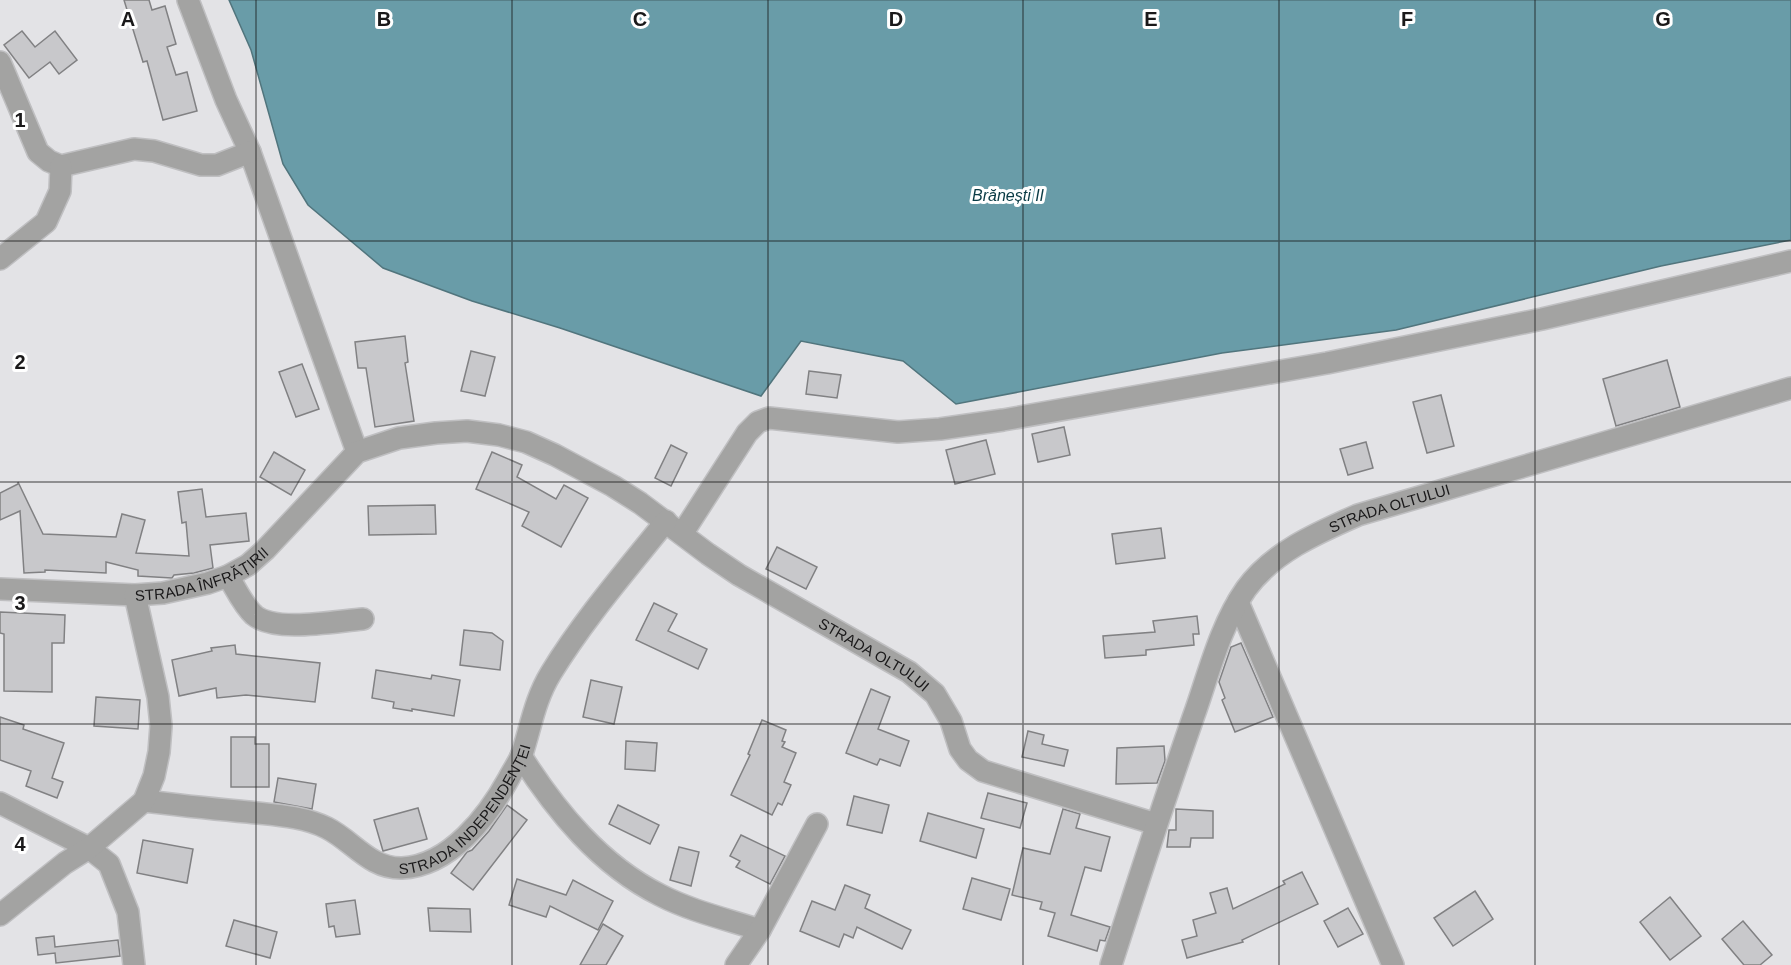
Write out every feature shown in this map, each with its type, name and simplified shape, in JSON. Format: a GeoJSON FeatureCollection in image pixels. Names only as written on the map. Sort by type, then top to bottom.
{"type":"FeatureCollection","features":[{"type":"Feature","properties":{"kind":"street"},"geometry":{"type":"LineString","coordinates":[[188,0],[226,100],[250,152],[357,452]]}},
{"type":"Feature","properties":{"kind":"street"},"geometry":{"type":"LineString","coordinates":[[0,62],[38,152],[49,161],[62,166],[134,149],[154,151],[201,165],[217,165],[250,152]]}},
{"type":"Feature","properties":{"kind":"street"},"geometry":{"type":"LineString","coordinates":[[0,259],[46,222],[60,191],[62,166]]}},
{"type":"Feature","properties":{"kind":"street"},"geometry":{"type":"LineString","coordinates":[[674,528],[747,433],[758,422],[769,418],[898,432],[940,429],[1002,420],[1327,363],[1542,319],[1791,261]]}},
{"type":"Feature","properties":{"kind":"street","name":"STRADA OLTULUI"},"geometry":{"type":"LineString","coordinates":[[1111,965],[1156,824],[1224,630],[1247,588],[1264,569],[1288,550],[1358,515],[1791,388]]}},
{"type":"Feature","properties":{"kind":"street","name":"STRADA OLTULUI"},"geometry":{"type":"LineString","coordinates":[[357,452],[399,438],[468,431],[499,435],[526,442],[613,486],[739,575],[909,672],[935,694],[951,721],[960,749],[968,760],[983,771],[1156,824]]}},
{"type":"Feature","properties":{"kind":"street","name":"STRADA ÎNFRĂȚIRII"},"geometry":{"type":"LineString","coordinates":[[0,589],[135,595],[163,593],[228,576],[265,550],[357,452]]}},
{"type":"Feature","properties":{"kind":"street","name":"STRADA INDEPENDENȚEI"},"geometry":{"type":"LineString","coordinates":[[144,801],[296,818],[328,828],[366,857],[381,865],[402,868],[422,864],[451,849],[464,838],[492,806],[521,756],[538,698],[550,675],[612,588],[674,528]]}},
{"type":"Feature","properties":{"kind":"street"},"geometry":{"type":"LineString","coordinates":[[228,576],[245,605],[255,616],[265,621],[283,625],[363,619]]}},
{"type":"Feature","properties":{"kind":"street"},"geometry":{"type":"LineString","coordinates":[[0,915],[65,863],[89,848],[144,801],[154,776],[162,726],[158,697],[135,595]]}},
{"type":"Feature","properties":{"kind":"street"},"geometry":{"type":"LineString","coordinates":[[1238,602],[1392,965]]}},
{"type":"Feature","properties":{"kind":"street"},"geometry":{"type":"LineString","coordinates":[[521,756],[541,788],[570,823],[613,866],[660,895],[690,908],[760,930]]}},
{"type":"Feature","properties":{"kind":"street"},"geometry":{"type":"LineString","coordinates":[[0,803],[89,848],[109,864],[128,912],[134,965]]}},
{"type":"Feature","properties":{"kind":"street"},"geometry":{"type":"LineString","coordinates":[[736,965],[760,930],[817,824]]}},
{"type":"Feature","properties":{"kind":"water","name":"Brănești II"},"geometry":{"type":"Polygon","coordinates":[[[229,0],[1791,0],[1791,240],[1661,266],[1396,330],[1222,353],[956,404],[903,361],[801,341],[761,396],[560,328],[472,301],[383,268],[308,205],[283,164],[251,50],[229,0]]]}},
{"type":"Feature","properties":{"kind":"building"},"geometry":{"type":"Polygon","coordinates":[[[124,0],[149,0],[152,10],[165,6],[176,44],[167,47],[176,75],[187,72],[197,111],[163,120],[147,61],[143,62],[124,0]]]}},
{"type":"Feature","properties":{"kind":"building"},"geometry":{"type":"Polygon","coordinates":[[[22,31],[35,47],[55,31],[77,60],[59,74],[50,62],[29,78],[4,45],[22,31]]]}},
{"type":"Feature","properties":{"kind":"building"},"geometry":{"type":"Polygon","coordinates":[[[405,336],[408,362],[405,363],[414,421],[375,427],[366,368],[358,368],[355,342],[405,336]]]}},
{"type":"Feature","properties":{"kind":"building"},"geometry":{"type":"Polygon","coordinates":[[[471,351],[495,357],[485,396],[461,391],[471,351]]]}},
{"type":"Feature","properties":{"kind":"building"},"geometry":{"type":"Polygon","coordinates":[[[1667,360],[1680,407],[1616,426],[1603,379],[1667,360]]]}},
{"type":"Feature","properties":{"kind":"building"},"geometry":{"type":"Polygon","coordinates":[[[302,364],[319,409],[296,417],[279,372],[302,364]]]}},
{"type":"Feature","properties":{"kind":"building"},"geometry":{"type":"Polygon","coordinates":[[[809,371],[841,375],[837,398],[806,394],[809,371]]]}},
{"type":"Feature","properties":{"kind":"building"},"geometry":{"type":"Polygon","coordinates":[[[1441,395],[1454,446],[1427,453],[1413,402],[1441,395]]]}},
{"type":"Feature","properties":{"kind":"building"},"geometry":{"type":"Polygon","coordinates":[[[1064,427],[1070,455],[1038,462],[1032,434],[1064,427]]]}},
{"type":"Feature","properties":{"kind":"building"},"geometry":{"type":"Polygon","coordinates":[[[986,440],[995,474],[955,484],[946,450],[986,440]]]}},
{"type":"Feature","properties":{"kind":"building"},"geometry":{"type":"Polygon","coordinates":[[[1366,442],[1373,468],[1348,475],[1340,449],[1366,442]]]}},
{"type":"Feature","properties":{"kind":"building"},"geometry":{"type":"Polygon","coordinates":[[[671,445],[687,453],[671,486],[655,478],[671,445]]]}},
{"type":"Feature","properties":{"kind":"building"},"geometry":{"type":"Polygon","coordinates":[[[274,452],[305,470],[291,495],[260,477],[274,452]]]}},
{"type":"Feature","properties":{"kind":"building"},"geometry":{"type":"Polygon","coordinates":[[[492,452],[522,465],[517,477],[556,499],[564,485],[588,498],[561,547],[522,526],[529,512],[476,489],[492,452]]]}},
{"type":"Feature","properties":{"kind":"building"},"geometry":{"type":"Polygon","coordinates":[[[18,482],[43,534],[116,537],[122,514],[145,520],[136,553],[189,556],[186,522],[182,523],[178,492],[202,489],[206,517],[246,513],[249,541],[210,545],[213,568],[174,575],[172,578],[138,576],[138,570],[106,562],[106,573],[45,570],[45,572],[24,573],[20,511],[0,520],[0,493],[18,482]]]}},
{"type":"Feature","properties":{"kind":"building"},"geometry":{"type":"Polygon","coordinates":[[[435,505],[436,534],[369,535],[368,506],[435,505]]]}},
{"type":"Feature","properties":{"kind":"building"},"geometry":{"type":"Polygon","coordinates":[[[1161,528],[1165,558],[1116,564],[1112,534],[1161,528]]]}},
{"type":"Feature","properties":{"kind":"building"},"geometry":{"type":"Polygon","coordinates":[[[777,547],[817,567],[806,589],[766,569],[777,547]]]}},
{"type":"Feature","properties":{"kind":"building"},"geometry":{"type":"Polygon","coordinates":[[[654,603],[677,614],[668,631],[707,649],[698,669],[636,640],[654,603]]]}},
{"type":"Feature","properties":{"kind":"building"},"geometry":{"type":"Polygon","coordinates":[[[0,612],[65,615],[64,643],[52,643],[52,692],[4,691],[4,634],[0,633],[0,612]]]}},
{"type":"Feature","properties":{"kind":"building"},"geometry":{"type":"Polygon","coordinates":[[[1197,616],[1199,634],[1193,634],[1194,645],[1146,650],[1146,655],[1105,658],[1103,636],[1155,632],[1153,621],[1197,616]]]}},
{"type":"Feature","properties":{"kind":"building"},"geometry":{"type":"Polygon","coordinates":[[[464,630],[492,633],[503,641],[500,670],[460,665],[464,630]]]}},
{"type":"Feature","properties":{"kind":"building"},"geometry":{"type":"Polygon","coordinates":[[[1241,643],[1273,717],[1235,732],[1222,700],[1225,698],[1219,682],[1231,647],[1241,643]]]}},
{"type":"Feature","properties":{"kind":"building"},"geometry":{"type":"Polygon","coordinates":[[[235,645],[236,654],[320,663],[315,702],[246,695],[217,698],[216,688],[179,696],[172,660],[212,651],[211,648],[235,645]]]}},
{"type":"Feature","properties":{"kind":"building"},"geometry":{"type":"Polygon","coordinates":[[[376,670],[431,679],[432,675],[460,680],[454,716],[393,708],[394,702],[372,698],[376,670]]]}},
{"type":"Feature","properties":{"kind":"building"},"geometry":{"type":"Polygon","coordinates":[[[591,680],[622,687],[614,724],[583,717],[591,680]]]}},
{"type":"Feature","properties":{"kind":"building"},"geometry":{"type":"Polygon","coordinates":[[[871,689],[890,697],[878,729],[909,741],[900,766],[880,759],[877,765],[846,753],[871,689]]]}},
{"type":"Feature","properties":{"kind":"building"},"geometry":{"type":"Polygon","coordinates":[[[96,697],[140,700],[138,729],[94,726],[96,697]]]}},
{"type":"Feature","properties":{"kind":"building"},"geometry":{"type":"Polygon","coordinates":[[[0,717],[24,725],[23,729],[64,743],[52,778],[63,782],[57,798],[26,786],[31,771],[0,760],[0,717]]]}},
{"type":"Feature","properties":{"kind":"building"},"geometry":{"type":"Polygon","coordinates":[[[762,720],[786,730],[782,747],[796,753],[784,782],[791,785],[782,805],[778,803],[772,815],[731,795],[750,755],[748,754],[762,720]]]}},
{"type":"Feature","properties":{"kind":"building"},"geometry":{"type":"Polygon","coordinates":[[[1028,731],[1044,735],[1042,744],[1068,750],[1064,766],[1022,757],[1028,731]]]}},
{"type":"Feature","properties":{"kind":"building"},"geometry":{"type":"Polygon","coordinates":[[[231,737],[255,737],[255,744],[269,744],[269,787],[231,787],[231,737]]]}},
{"type":"Feature","properties":{"kind":"building"},"geometry":{"type":"Polygon","coordinates":[[[626,741],[657,743],[655,771],[625,769],[626,741]]]}},
{"type":"Feature","properties":{"kind":"building"},"geometry":{"type":"Polygon","coordinates":[[[1164,746],[1165,761],[1157,783],[1116,784],[1117,748],[1164,746]]]}},
{"type":"Feature","properties":{"kind":"building"},"geometry":{"type":"Polygon","coordinates":[[[278,778],[316,784],[312,809],[274,802],[278,778]]]}},
{"type":"Feature","properties":{"kind":"building"},"geometry":{"type":"Polygon","coordinates":[[[988,793],[1027,803],[1020,828],[981,818],[988,793]]]}},
{"type":"Feature","properties":{"kind":"building"},"geometry":{"type":"Polygon","coordinates":[[[854,796],[889,805],[882,833],[847,825],[854,796]]]}},
{"type":"Feature","properties":{"kind":"building"},"geometry":{"type":"Polygon","coordinates":[[[507,805],[527,820],[473,890],[451,873],[467,852],[472,850],[489,831],[507,805]]]}},
{"type":"Feature","properties":{"kind":"building"},"geometry":{"type":"Polygon","coordinates":[[[618,805],[659,825],[650,844],[609,824],[618,805]]]}},
{"type":"Feature","properties":{"kind":"building"},"geometry":{"type":"Polygon","coordinates":[[[418,808],[427,839],[383,851],[374,820],[418,808]]]}},
{"type":"Feature","properties":{"kind":"building"},"geometry":{"type":"Polygon","coordinates":[[[1063,809],[1080,814],[1076,828],[1110,837],[1101,871],[1085,867],[1071,915],[1110,927],[1105,941],[1100,940],[1097,951],[1048,936],[1055,913],[1040,909],[1042,902],[1012,895],[1023,848],[1050,854],[1063,809]]]}},
{"type":"Feature","properties":{"kind":"building"},"geometry":{"type":"Polygon","coordinates":[[[1176,809],[1213,811],[1213,838],[1191,838],[1190,847],[1167,847],[1169,830],[1176,830],[1176,809]]]}},
{"type":"Feature","properties":{"kind":"building"},"geometry":{"type":"Polygon","coordinates":[[[928,813],[984,829],[976,858],[920,841],[928,813]]]}},
{"type":"Feature","properties":{"kind":"building"},"geometry":{"type":"Polygon","coordinates":[[[741,835],[785,856],[770,884],[736,867],[740,861],[730,856],[741,835]]]}},
{"type":"Feature","properties":{"kind":"building"},"geometry":{"type":"Polygon","coordinates":[[[143,840],[193,849],[187,883],[137,873],[143,840]]]}},
{"type":"Feature","properties":{"kind":"building"},"geometry":{"type":"Polygon","coordinates":[[[679,847],[699,852],[691,886],[670,880],[679,847]]]}},
{"type":"Feature","properties":{"kind":"building"},"geometry":{"type":"Polygon","coordinates":[[[1302,872],[1318,904],[1242,940],[1243,942],[1187,958],[1182,940],[1197,936],[1193,920],[1216,913],[1210,893],[1227,888],[1233,909],[1285,884],[1283,881],[1302,872]]]}},
{"type":"Feature","properties":{"kind":"building"},"geometry":{"type":"Polygon","coordinates":[[[972,878],[1010,889],[1001,920],[963,909],[972,878]]]}},
{"type":"Feature","properties":{"kind":"building"},"geometry":{"type":"Polygon","coordinates":[[[517,879],[566,895],[573,880],[613,901],[598,930],[550,906],[546,917],[509,905],[517,879]]]}},
{"type":"Feature","properties":{"kind":"building"},"geometry":{"type":"Polygon","coordinates":[[[845,885],[870,895],[865,908],[911,930],[902,949],[857,927],[853,938],[844,934],[839,947],[800,931],[812,901],[835,910],[845,885]]]}},
{"type":"Feature","properties":{"kind":"building"},"geometry":{"type":"Polygon","coordinates":[[[1475,891],[1493,919],[1453,946],[1434,918],[1475,891]]]}},
{"type":"Feature","properties":{"kind":"building"},"geometry":{"type":"Polygon","coordinates":[[[1670,897],[1701,936],[1670,960],[1640,922],[1670,897]]]}},
{"type":"Feature","properties":{"kind":"building"},"geometry":{"type":"Polygon","coordinates":[[[355,900],[360,934],[336,937],[334,926],[329,927],[326,904],[355,900]]]}},
{"type":"Feature","properties":{"kind":"building"},"geometry":{"type":"Polygon","coordinates":[[[428,908],[470,909],[471,932],[430,931],[428,908]]]}},
{"type":"Feature","properties":{"kind":"building"},"geometry":{"type":"Polygon","coordinates":[[[1348,908],[1363,934],[1338,947],[1324,921],[1348,908]]]}},
{"type":"Feature","properties":{"kind":"building"},"geometry":{"type":"Polygon","coordinates":[[[234,920],[277,932],[270,958],[226,946],[234,920]]]}},
{"type":"Feature","properties":{"kind":"building"},"geometry":{"type":"Polygon","coordinates":[[[1743,921],[1772,955],[1760,965],[1744,965],[1722,939],[1743,921]]]}},
{"type":"Feature","properties":{"kind":"building"},"geometry":{"type":"Polygon","coordinates":[[[603,924],[623,936],[606,965],[580,965],[603,924]]]}},
{"type":"Feature","properties":{"kind":"building"},"geometry":{"type":"Polygon","coordinates":[[[54,936],[55,947],[118,940],[120,956],[56,963],[55,953],[38,955],[36,938],[54,936]]]}}]}
